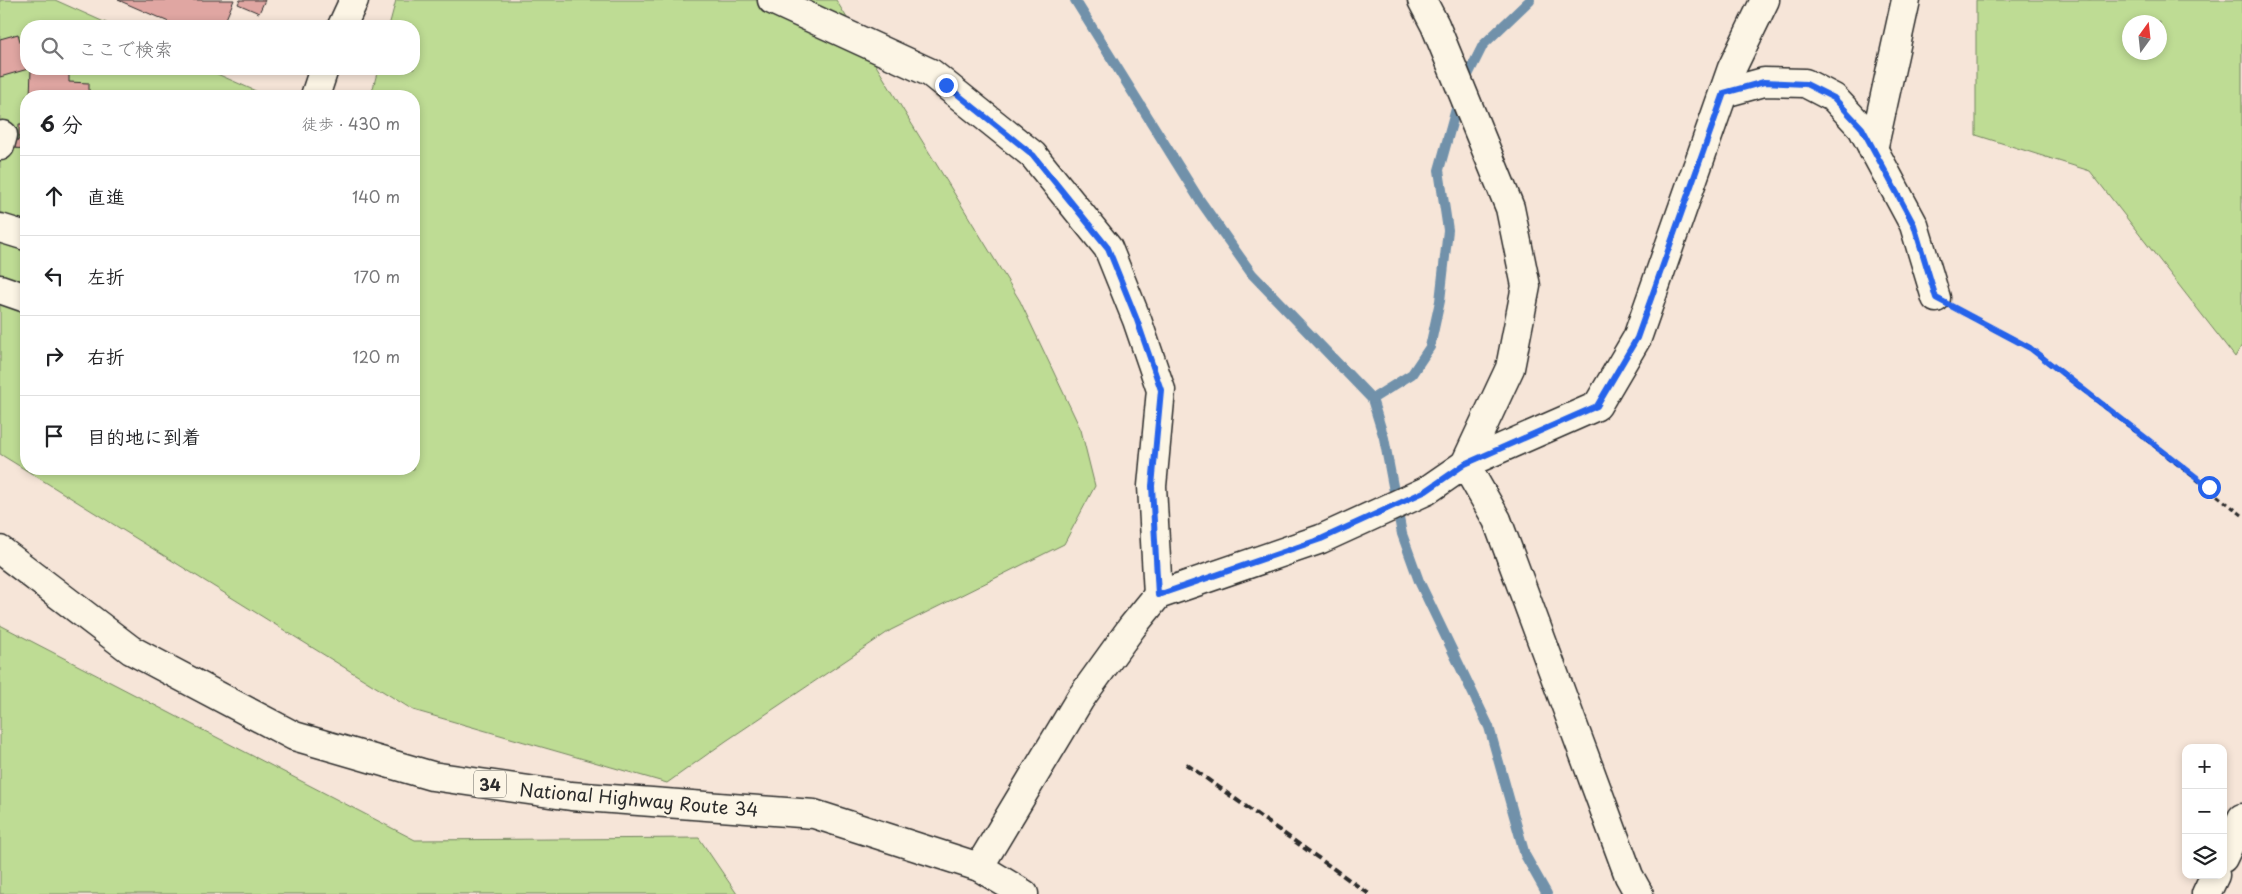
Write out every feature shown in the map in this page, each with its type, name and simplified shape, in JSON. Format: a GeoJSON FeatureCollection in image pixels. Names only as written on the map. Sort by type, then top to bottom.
{"type":"FeatureCollection","features":[{"type":"Feature","properties":{"kind":"main road"},"geometry":{"type":"LineString","coordinates":[[345,20],[354,0]]}},
{"type":"Feature","properties":{"kind":"main road"},"geometry":{"type":"LineString","coordinates":[[772,0],[931,73],[1033,155],[1108,248],[1137,320],[1161,390],[1152,486],[1158,595]]}},
{"type":"Feature","properties":{"kind":"main road"},"geometry":{"type":"LineString","coordinates":[[1422,0],[1435,25],[1510,208],[1526,286],[1510,368],[1465,464]]}},
{"type":"Feature","properties":{"kind":"main road"},"geometry":{"type":"LineString","coordinates":[[980,867],[1080,699],[1158,595],[1321,539],[1426,491],[1465,464],[1597,406],[1637,338],[1732,68],[1765,0]]}},
{"type":"Feature","properties":{"kind":"main road"},"geometry":{"type":"LineString","coordinates":[[1873,150],[1906,0]]}},
{"type":"Feature","properties":{"kind":"main road"},"geometry":{"type":"LineString","coordinates":[[317,90],[322,75]]}},
{"type":"Feature","properties":{"kind":"main road"},"geometry":{"type":"LineString","coordinates":[[1724,93],[1764,82],[1806,84],[1834,98],[1862,128],[1914,225],[1936,298]]}},
{"type":"Feature","properties":{"kind":"main road"},"geometry":{"type":"LineString","coordinates":[[0,228],[20,234]]}},
{"type":"Feature","properties":{"kind":"main road"},"geometry":{"type":"LineString","coordinates":[[0,288],[20,296]]}},
{"type":"Feature","properties":{"kind":"main road"},"geometry":{"type":"LineString","coordinates":[[1465,464],[1497,520],[1629,876],[1638,894]]}},
{"type":"Feature","properties":{"kind":"main road","name":"National Highway Route 34"},"geometry":{"type":"LineString","coordinates":[[0,550],[130,650],[294,736],[441,777],[571,796],[814,814],[980,867],[1024,894]]}},
{"type":"Feature","properties":{"kind":"main road"},"geometry":{"type":"LineString","coordinates":[[2227,850],[2242,818]]}},
{"type":"Feature","properties":{"kind":"main road"},"geometry":{"type":"LineString","coordinates":[[2206,894],[2213,879]]}},
{"type":"Feature","properties":{"kind":"path"},"geometry":{"type":"LineString","coordinates":[[1936,298],[2030,348],[2242,514]]}},
{"type":"Feature","properties":{"kind":"green space"},"geometry":{"type":"Polygon","coordinates":[[[0,0],[55,0],[100,20],[20,20],[20,75],[220,75],[253,90],[20,90],[20,466],[0,454],[0,0]]]}},
{"type":"Feature","properties":{"kind":"green space"},"geometry":{"type":"Polygon","coordinates":[[[396,0],[836,0],[1020,301],[1081,430],[1095,486],[1064,544],[891,630],[667,783],[413,710],[34,475],[420,475],[420,90],[373,90],[376,75],[420,75],[420,20],[391,20],[396,0]]]}},
{"type":"Feature","properties":{"kind":"green space"},"geometry":{"type":"Polygon","coordinates":[[[1976,0],[2242,0],[2242,345],[2235,357],[2090,171],[1976,135],[1976,0]]]}},
{"type":"Feature","properties":{"kind":"green space"},"geometry":{"type":"Polygon","coordinates":[[[0,625],[415,840],[699,838],[737,894],[0,894],[0,625]]]}},
{"type":"Feature","properties":{"kind":"building"},"geometry":{"type":"Polygon","coordinates":[[[118,0],[234,0],[226,20],[164,20],[118,0]]]}},
{"type":"Feature","properties":{"kind":"building"},"geometry":{"type":"Polygon","coordinates":[[[240,0],[265,0],[259,13],[238,4],[240,0]]]}},
{"type":"Feature","properties":{"kind":"building"},"geometry":{"type":"Polygon","coordinates":[[[18,34],[20,41],[20,71],[0,77],[0,39],[18,34]]]}},
{"type":"Feature","properties":{"kind":"building"},"geometry":{"type":"Polygon","coordinates":[[[31,75],[69,75],[69,82],[89,83],[89,90],[30,90],[31,75]]]}},
{"type":"Feature","properties":{"kind":"building"},"geometry":{"type":"Polygon","coordinates":[[[19,124],[20,149],[14,148],[14,140],[19,140],[19,124]]]}},
{"type":"Feature","properties":{"kind":"waterway"},"geometry":{"type":"LineString","coordinates":[[1075,0],[1199,199],[1252,274],[1372,399],[1384,438],[1402,534],[1419,581],[1489,727],[1525,855],[1547,894]]}},
{"type":"Feature","properties":{"kind":"waterway"},"geometry":{"type":"LineString","coordinates":[[1463,85],[1483,45],[1530,0]]}},
{"type":"Feature","properties":{"kind":"waterway"},"geometry":{"type":"LineString","coordinates":[[1372,399],[1412,374],[1430,347],[1440,301],[1448,230],[1439,170],[1459,98]]}},
{"type":"Feature","properties":{"kind":"railway"},"geometry":{"type":"LineString","coordinates":[[1186,764],[1369,894]]}},
{"type":"Feature","properties":{"kind":"route"},"geometry":{"type":"LineString","coordinates":[[946,85],[1033,155],[1108,248],[1137,320],[1161,390],[1152,486],[1158,595],[1321,539],[1426,491],[1465,464],[1597,406],[1637,338],[1724,93],[1764,82],[1806,84],[1834,98],[1862,128],[1914,225],[1936,298],[2030,348],[2209,487]]}}]}
